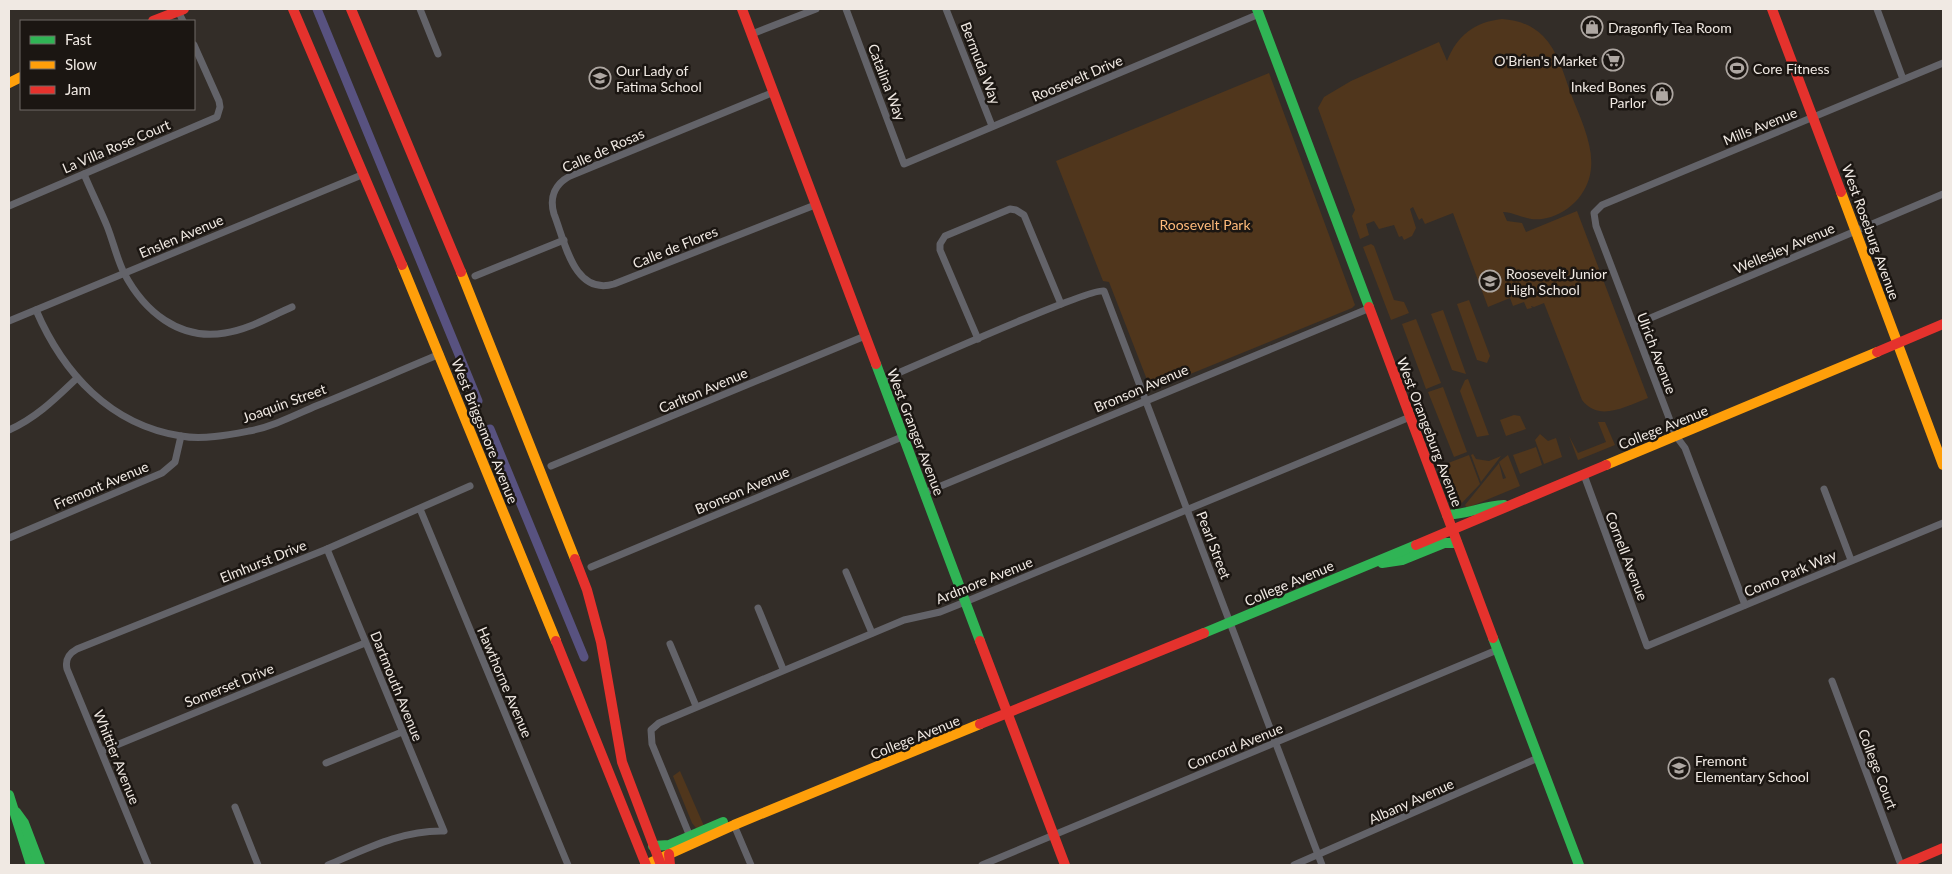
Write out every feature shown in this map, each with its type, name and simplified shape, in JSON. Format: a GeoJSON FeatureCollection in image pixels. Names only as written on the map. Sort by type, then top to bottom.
{"type":"FeatureCollection","features":[{"type":"Feature","properties":{"kind":"street","name":"West Briggsmore Avenue"},"geometry":{"type":"LineString","coordinates":[[293,9],[440,354],[646,865]]}},
{"type":"Feature","properties":{"kind":"street"},"geometry":{"type":"LineString","coordinates":[[351,9],[437,211],[587,590],[602,642],[622,762],[660,862]]}},
{"type":"Feature","properties":{"kind":"street"},"geometry":{"type":"LineString","coordinates":[[420,9],[438,54]]}},
{"type":"Feature","properties":{"kind":"street","name":"West Granger Avenue"},"geometry":{"type":"LineString","coordinates":[[742,9],[1065,865]]}},
{"type":"Feature","properties":{"kind":"street"},"geometry":{"type":"LineString","coordinates":[[752,34],[816,9]]}},
{"type":"Feature","properties":{"kind":"street","name":"Catalina Way"},"geometry":{"type":"LineString","coordinates":[[846,9],[904,164]]}},
{"type":"Feature","properties":{"kind":"street","name":"Bermuda Way"},"geometry":{"type":"LineString","coordinates":[[946,9],[992,126]]}},
{"type":"Feature","properties":{"kind":"street","name":"West Roseburg Avenue"},"geometry":{"type":"LineString","coordinates":[[1772,9],[1942,459]]}},
{"type":"Feature","properties":{"kind":"street"},"geometry":{"type":"LineString","coordinates":[[1877,9],[1903,79]]}},
{"type":"Feature","properties":{"kind":"street"},"geometry":{"type":"LineString","coordinates":[[155,20],[180,10]]}},
{"type":"Feature","properties":{"kind":"street","name":"Roosevelt Drive"},"geometry":{"type":"LineString","coordinates":[[904,164],[1258,11]]}},
{"type":"Feature","properties":{"kind":"street","name":"West Orangeburg Avenue"},"geometry":{"type":"LineString","coordinates":[[1258,11],[1578,865]]}},
{"type":"Feature","properties":{"kind":"street","name":"La Villa Rose Court"},"geometry":{"type":"LineString","coordinates":[[9,206],[216,117],[220,107],[219,101],[195,47]]}},
{"type":"Feature","properties":{"kind":"street","name":"Mills Avenue"},"geometry":{"type":"LineString","coordinates":[[1594,219],[1597,208],[1602,205],[1943,63]]}},
{"type":"Feature","properties":{"kind":"street","name":"Calle de Rosas"},"geometry":{"type":"LineString","coordinates":[[564,240],[552,204],[554,192],[564,179],[774,92]]}},
{"type":"Feature","properties":{"kind":"street"},"geometry":{"type":"LineString","coordinates":[[84,174],[107,226],[124,273],[147,306],[157,315],[176,327],[197,334],[218,334],[237,330],[292,308]]}},
{"type":"Feature","properties":{"kind":"street","name":"Enslen Avenue"},"geometry":{"type":"LineString","coordinates":[[9,321],[364,174]]}},
{"type":"Feature","properties":{"kind":"street","name":"Wellesley Avenue"},"geometry":{"type":"LineString","coordinates":[[1634,325],[1943,194]]}},
{"type":"Feature","properties":{"kind":"street","name":"Calle de Flores"},"geometry":{"type":"LineString","coordinates":[[564,240],[575,268],[582,278],[594,285],[607,286],[815,205]]}},
{"type":"Feature","properties":{"kind":"street"},"geometry":{"type":"LineString","coordinates":[[882,380],[1060,304],[1024,215],[1016,210],[1010,209],[946,236],[940,244],[940,250],[978,339]]}},
{"type":"Feature","properties":{"kind":"street","name":"Ulrich Avenue"},"geometry":{"type":"LineString","coordinates":[[1594,219],[1676,436],[1685,448],[1745,606]]}},
{"type":"Feature","properties":{"kind":"street"},"geometry":{"type":"LineString","coordinates":[[475,276],[564,240]]}},
{"type":"Feature","properties":{"kind":"street","name":"Pearl Street"},"geometry":{"type":"LineString","coordinates":[[1060,304],[1102,290],[1146,399],[1322,865]]}},
{"type":"Feature","properties":{"kind":"street","name":"Bronson Avenue"},"geometry":{"type":"LineString","coordinates":[[924,493],[1146,399],[1370,308]]}},
{"type":"Feature","properties":{"kind":"street","name":"Joaquin Street"},"geometry":{"type":"LineString","coordinates":[[36,310],[54,348],[76,379],[92,394],[123,416],[181,436],[210,436],[251,431],[440,354]]}},
{"type":"Feature","properties":{"kind":"street","name":"College Avenue"},"geometry":{"type":"LineString","coordinates":[[691,839],[723,822],[734,825],[1007,714],[1943,324]]}},
{"type":"Feature","properties":{"kind":"street","name":"Carlton Avenue"},"geometry":{"type":"LineString","coordinates":[[551,466],[865,336]]}},
{"type":"Feature","properties":{"kind":"street"},"geometry":{"type":"LineString","coordinates":[[9,430],[28,422],[40,413],[76,379]]}},
{"type":"Feature","properties":{"kind":"street","name":"Ardmore Avenue"},"geometry":{"type":"LineString","coordinates":[[691,839],[650,736],[653,726],[696,706],[872,633],[904,620],[940,612],[965,602],[1410,417]]}},
{"type":"Feature","properties":{"kind":"street","name":"Fremont Avenue"},"geometry":{"type":"LineString","coordinates":[[9,538],[162,473],[175,462],[181,436]]}},
{"type":"Feature","properties":{"kind":"street","name":"Bronson Avenue"},"geometry":{"type":"LineString","coordinates":[[592,567],[902,437]]}},
{"type":"Feature","properties":{"kind":"street","name":"Cornell Avenue"},"geometry":{"type":"LineString","coordinates":[[1584,475],[1648,646]]}},
{"type":"Feature","properties":{"kind":"street","name":"Elmhurst Drive"},"geometry":{"type":"LineString","coordinates":[[67,658],[77,649],[327,549],[470,486]]}},
{"type":"Feature","properties":{"kind":"street"},"geometry":{"type":"LineString","coordinates":[[1824,489],[1851,560]]}},
{"type":"Feature","properties":{"kind":"street"},"geometry":{"type":"LineString","coordinates":[[1447,516],[1455,516],[1487,506],[1510,505]]}},
{"type":"Feature","properties":{"kind":"street","name":"Hawthorne Avenue"},"geometry":{"type":"LineString","coordinates":[[420,509],[568,865]]}},
{"type":"Feature","properties":{"kind":"street","name":"Como Park Way"},"geometry":{"type":"LineString","coordinates":[[1648,646],[1943,523]]}},
{"type":"Feature","properties":{"kind":"street"},"geometry":{"type":"LineString","coordinates":[[1367,565],[1403,560],[1441,544],[1451,541],[1457,543]]}},
{"type":"Feature","properties":{"kind":"street","name":"Dartmouth Avenue"},"geometry":{"type":"LineString","coordinates":[[327,549],[444,831],[427,831],[399,836],[328,865]]}},
{"type":"Feature","properties":{"kind":"street"},"geometry":{"type":"LineString","coordinates":[[846,572],[872,633]]}},
{"type":"Feature","properties":{"kind":"street"},"geometry":{"type":"LineString","coordinates":[[758,608],[784,669]]}},
{"type":"Feature","properties":{"kind":"street","name":"Somerset Drive"},"geometry":{"type":"LineString","coordinates":[[102,751],[365,643]]}},
{"type":"Feature","properties":{"kind":"street"},"geometry":{"type":"LineString","coordinates":[[670,644],[696,706]]}},
{"type":"Feature","properties":{"kind":"street","name":"Concord Avenue"},"geometry":{"type":"LineString","coordinates":[[982,865],[1498,650]]}},
{"type":"Feature","properties":{"kind":"street","name":"Whittier Avenue"},"geometry":{"type":"LineString","coordinates":[[67,658],[67,670],[148,865]]}},
{"type":"Feature","properties":{"kind":"street","name":"College Court"},"geometry":{"type":"LineString","coordinates":[[1832,681],[1902,865]]}},
{"type":"Feature","properties":{"kind":"street"},"geometry":{"type":"LineString","coordinates":[[326,764],[402,732]]}},
{"type":"Feature","properties":{"kind":"street","name":"Albany Avenue"},"geometry":{"type":"LineString","coordinates":[[1294,865],[1538,758]]}},
{"type":"Feature","properties":{"kind":"street"},"geometry":{"type":"LineString","coordinates":[[9,795],[17,825],[32,865]]}},
{"type":"Feature","properties":{"kind":"street"},"geometry":{"type":"LineString","coordinates":[[235,807],[258,865]]}},
{"type":"Feature","properties":{"kind":"street"},"geometry":{"type":"LineString","coordinates":[[14,810],[24,823],[40,865]]}},
{"type":"Feature","properties":{"kind":"street"},"geometry":{"type":"LineString","coordinates":[[734,825],[751,865]]}},
{"type":"Feature","properties":{"kind":"street"},"geometry":{"type":"LineString","coordinates":[[653,846],[691,839]]}},
{"type":"Feature","properties":{"kind":"street"},"geometry":{"type":"LineString","coordinates":[[646,865],[660,862],[691,839]]}},
{"type":"Feature","properties":{"kind":"street"},"geometry":{"type":"LineString","coordinates":[[1902,865],[1943,848]]}},
{"type":"Feature","properties":{"kind":"street"},"geometry":{"type":"LineString","coordinates":[[670,854],[670,865]]}},
{"type":"Feature","properties":{"kind":"green space"},"geometry":{"type":"Polygon","coordinates":[[[1502,19],[1529,26],[1543,36],[1553,49],[1586,132],[1591,157],[1588,183],[1578,199],[1564,211],[1543,219],[1530,219],[1503,212],[1507,221],[1522,223],[1526,232],[1577,211],[1648,398],[1612,411],[1596,410],[1589,407],[1582,400],[1544,303],[1527,309],[1524,302],[1513,306],[1510,298],[1488,307],[1453,213],[1425,224],[1422,218],[1419,220],[1413,207],[1410,209],[1416,228],[1412,236],[1404,240],[1402,236],[1399,237],[1394,225],[1379,229],[1374,221],[1366,224],[1369,235],[1360,239],[1352,216],[1355,210],[1318,108],[1324,97],[1351,81],[1439,42],[1447,61],[1456,44],[1468,32],[1483,23],[1502,19]]]}},
{"type":"Feature","properties":{"kind":"green space","name":"Roosevelt Park"},"geometry":{"type":"Polygon","coordinates":[[[1269,73],[1355,305],[1352,308],[1151,390],[1109,282],[1103,281],[1056,161],[1269,73]]]}},
{"type":"Feature","properties":{"kind":"green space"},"geometry":{"type":"Polygon","coordinates":[[[1371,244],[1374,246],[1394,300],[1404,302],[1409,313],[1391,320],[1363,247],[1371,244]]]}},
{"type":"Feature","properties":{"kind":"green space"},"geometry":{"type":"Polygon","coordinates":[[[1469,300],[1490,356],[1487,363],[1477,360],[1457,304],[1469,300]]]}},
{"type":"Feature","properties":{"kind":"green space"},"geometry":{"type":"Polygon","coordinates":[[[1443,310],[1466,374],[1452,370],[1431,314],[1443,310]]]}},
{"type":"Feature","properties":{"kind":"green space"},"geometry":{"type":"Polygon","coordinates":[[[1416,319],[1441,383],[1426,389],[1402,324],[1416,319]]]}},
{"type":"Feature","properties":{"kind":"green space"},"geometry":{"type":"Polygon","coordinates":[[[1468,379],[1489,435],[1477,437],[1460,391],[1465,380],[1468,379]]]}},
{"type":"Feature","properties":{"kind":"green space"},"geometry":{"type":"Polygon","coordinates":[[[1443,387],[1467,452],[1454,457],[1428,392],[1443,387]]]}},
{"type":"Feature","properties":{"kind":"green space"},"geometry":{"type":"Polygon","coordinates":[[[1514,415],[1520,416],[1526,429],[1506,436],[1500,420],[1514,415]]]}},
{"type":"Feature","properties":{"kind":"green space"},"geometry":{"type":"Polygon","coordinates":[[[1598,422],[1605,422],[1615,445],[1578,460],[1569,436],[1578,453],[1606,442],[1598,422]]]}},
{"type":"Feature","properties":{"kind":"green space"},"geometry":{"type":"Polygon","coordinates":[[[1540,434],[1548,441],[1556,438],[1562,457],[1544,464],[1535,440],[1540,434]]]}},
{"type":"Feature","properties":{"kind":"green space"},"geometry":{"type":"Polygon","coordinates":[[[1536,447],[1542,465],[1520,474],[1513,455],[1536,447]]]}},
{"type":"Feature","properties":{"kind":"green space"},"geometry":{"type":"Polygon","coordinates":[[[1473,454],[1476,459],[1489,461],[1501,456],[1481,482],[1471,455],[1473,454]]]}},
{"type":"Feature","properties":{"kind":"green space"},"geometry":{"type":"Polygon","coordinates":[[[1469,455],[1480,484],[1459,506],[1443,465],[1469,455]]]}},
{"type":"Feature","properties":{"kind":"green space"},"geometry":{"type":"Polygon","coordinates":[[[1508,455],[1520,486],[1467,508],[1465,505],[1499,463],[1503,479],[1506,478],[1499,462],[1508,455]]]}},
{"type":"Feature","properties":{"kind":"green space"},"geometry":{"type":"Polygon","coordinates":[[[680,771],[704,826],[697,829],[692,823],[673,776],[680,771]]]}},
{"type":"Feature","properties":{"kind":"waterway"},"geometry":{"type":"LineString","coordinates":[[317,9],[478,401]]}},
{"type":"Feature","properties":{"kind":"waterway"},"geometry":{"type":"LineString","coordinates":[[490,429],[584,657]]}},
{"type":"Feature","properties":{"kind":"traffic: fast"},"geometry":{"type":"LineString","coordinates":[[1257,9],[1369,307]]}},
{"type":"Feature","properties":{"kind":"traffic: fast"},"geometry":{"type":"LineString","coordinates":[[876,364],[980,641]]}},
{"type":"Feature","properties":{"kind":"traffic: fast"},"geometry":{"type":"LineString","coordinates":[[1447,515],[1504,505]]}},
{"type":"Feature","properties":{"kind":"traffic: fast"},"geometry":{"type":"LineString","coordinates":[[1382,563],[1402,560],[1444,543],[1457,543]]}},
{"type":"Feature","properties":{"kind":"traffic: fast"},"geometry":{"type":"LineString","coordinates":[[1204,633],[1416,545]]}},
{"type":"Feature","properties":{"kind":"traffic: fast"},"geometry":{"type":"LineString","coordinates":[[1493,638],[1579,865]]}},
{"type":"Feature","properties":{"kind":"traffic: fast"},"geometry":{"type":"LineString","coordinates":[[9,795],[31,865]]}},
{"type":"Feature","properties":{"kind":"traffic: fast"},"geometry":{"type":"LineString","coordinates":[[16,812],[24,823],[40,865]]}},
{"type":"Feature","properties":{"kind":"traffic: fast"},"geometry":{"type":"LineString","coordinates":[[653,846],[669,845],[723,822]]}},
{"type":"Feature","properties":{"kind":"traffic: slow"},"geometry":{"type":"LineString","coordinates":[[9,83],[20,78]]}},
{"type":"Feature","properties":{"kind":"traffic: slow"},"geometry":{"type":"LineString","coordinates":[[1841,192],[1943,465]]}},
{"type":"Feature","properties":{"kind":"traffic: slow"},"geometry":{"type":"LineString","coordinates":[[402,265],[556,641]]}},
{"type":"Feature","properties":{"kind":"traffic: slow"},"geometry":{"type":"LineString","coordinates":[[461,272],[575,559]]}},
{"type":"Feature","properties":{"kind":"traffic: slow"},"geometry":{"type":"LineString","coordinates":[[1606,465],[1877,352]]}},
{"type":"Feature","properties":{"kind":"traffic: slow"},"geometry":{"type":"LineString","coordinates":[[645,865],[734,825],[980,724]]}},
{"type":"Feature","properties":{"kind":"traffic: jam"},"geometry":{"type":"LineString","coordinates":[[156,20],[184,9]]}},
{"type":"Feature","properties":{"kind":"traffic: jam"},"geometry":{"type":"LineString","coordinates":[[293,9],[402,265]]}},
{"type":"Feature","properties":{"kind":"traffic: jam"},"geometry":{"type":"LineString","coordinates":[[351,9],[461,272]]}},
{"type":"Feature","properties":{"kind":"traffic: jam"},"geometry":{"type":"LineString","coordinates":[[742,9],[876,364]]}},
{"type":"Feature","properties":{"kind":"traffic: jam"},"geometry":{"type":"LineString","coordinates":[[1772,9],[1841,192]]}},
{"type":"Feature","properties":{"kind":"traffic: jam"},"geometry":{"type":"LineString","coordinates":[[1369,307],[1493,638]]}},
{"type":"Feature","properties":{"kind":"traffic: jam"},"geometry":{"type":"LineString","coordinates":[[1877,352],[1943,324]]}},
{"type":"Feature","properties":{"kind":"traffic: jam"},"geometry":{"type":"LineString","coordinates":[[1416,545],[1606,465]]}},
{"type":"Feature","properties":{"kind":"traffic: jam"},"geometry":{"type":"LineString","coordinates":[[575,559],[587,590],[601,642],[622,762],[661,865]]}},
{"type":"Feature","properties":{"kind":"traffic: jam"},"geometry":{"type":"LineString","coordinates":[[980,724],[1204,633]]}},
{"type":"Feature","properties":{"kind":"traffic: jam"},"geometry":{"type":"LineString","coordinates":[[556,641],[646,865]]}},
{"type":"Feature","properties":{"kind":"traffic: jam"},"geometry":{"type":"LineString","coordinates":[[980,641],[1065,865]]}},
{"type":"Feature","properties":{"kind":"traffic: jam"},"geometry":{"type":"LineString","coordinates":[[1903,865],[1943,848]]}},
{"type":"Feature","properties":{"kind":"traffic: jam"},"geometry":{"type":"LineString","coordinates":[[669,854],[670,865]]}},
{"type":"Feature","properties":{"kind":"place","name":"Dragonfly Tea Room"},"geometry":{"type":"Point","coordinates":[1592,27]}},
{"type":"Feature","properties":{"kind":"place","name":"O'Brien's Market"},"geometry":{"type":"Point","coordinates":[1613,60]}},
{"type":"Feature","properties":{"kind":"place","name":"Core Fitness"},"geometry":{"type":"Point","coordinates":[1737,68]}},
{"type":"Feature","properties":{"kind":"place","name":"Our Lady of Fatima School"},"geometry":{"type":"Point","coordinates":[600,78]}},
{"type":"Feature","properties":{"kind":"place","name":"Inked Bones Parlor"},"geometry":{"type":"Point","coordinates":[1662,94]}},
{"type":"Feature","properties":{"kind":"place","name":"Roosevelt Junior High School"},"geometry":{"type":"Point","coordinates":[1490,281]}},
{"type":"Feature","properties":{"kind":"place","name":"Fremont Elementary School"},"geometry":{"type":"Point","coordinates":[1679,768]}}]}
